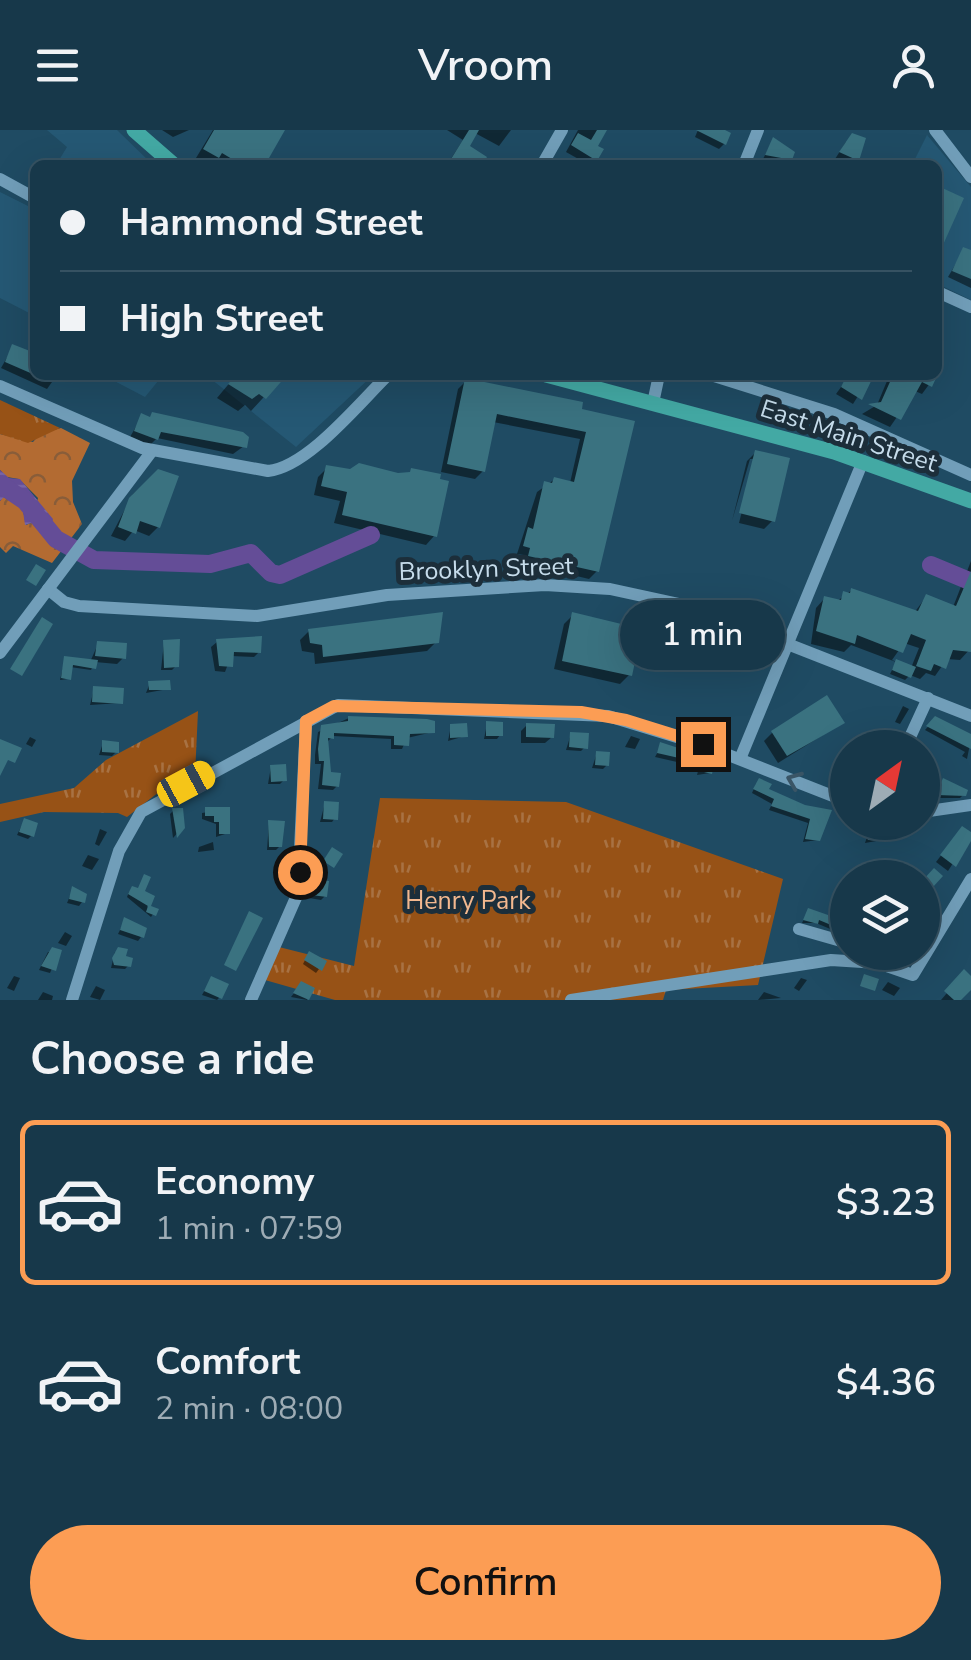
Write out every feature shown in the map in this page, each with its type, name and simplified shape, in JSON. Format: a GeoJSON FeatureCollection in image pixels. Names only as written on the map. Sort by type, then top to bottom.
{"type":"FeatureCollection","features":[{"type":"Feature","properties":{"kind":"main road"},"geometry":{"type":"LineString","coordinates":[[134,130],[168,160]]}},
{"type":"Feature","properties":{"kind":"main road","name":"East Main Street"},"geometry":{"type":"LineString","coordinates":[[565,380],[863,461],[971,502]]}},
{"type":"Feature","properties":{"kind":"street"},"geometry":{"type":"LineString","coordinates":[[545,160],[562,130]]}},
{"type":"Feature","properties":{"kind":"street"},"geometry":{"type":"LineString","coordinates":[[746,160],[758,130]]}},
{"type":"Feature","properties":{"kind":"street"},"geometry":{"type":"LineString","coordinates":[[935,130],[971,177]]}},
{"type":"Feature","properties":{"kind":"street"},"geometry":{"type":"LineString","coordinates":[[0,180],[30,195]]}},
{"type":"Feature","properties":{"kind":"street"},"geometry":{"type":"LineString","coordinates":[[942,294],[971,307]]}},
{"type":"Feature","properties":{"kind":"street"},"geometry":{"type":"LineString","coordinates":[[0,386],[152,451],[251,469],[282,469],[313,447],[383,380]]}},
{"type":"Feature","properties":{"kind":"street"},"geometry":{"type":"LineString","coordinates":[[653,403],[658,380]]}},
{"type":"Feature","properties":{"kind":"street"},"geometry":{"type":"LineString","coordinates":[[727,380],[834,414],[971,475]]}},
{"type":"Feature","properties":{"kind":"street"},"geometry":{"type":"LineString","coordinates":[[0,653],[6,632],[48,589],[152,451]]}},
{"type":"Feature","properties":{"kind":"street"},"geometry":{"type":"LineString","coordinates":[[740,759],[863,461]]}},
{"type":"Feature","properties":{"kind":"street","name":"Brooklyn Street"},"geometry":{"type":"LineString","coordinates":[[48,589],[74,605],[247,616],[301,612],[387,595],[583,586],[674,602],[971,716]]}},
{"type":"Feature","properties":{"kind":"street"},"geometry":{"type":"LineString","coordinates":[[913,730],[928,698]]}},
{"type":"Feature","properties":{"kind":"street"},"geometry":{"type":"LineString","coordinates":[[72,1000],[114,864],[136,818],[164,796],[334,706],[581,712],[649,727],[830,795]]}},
{"type":"Feature","properties":{"kind":"street"},"geometry":{"type":"LineString","coordinates":[[251,1000],[298,893],[306,721]]}},
{"type":"Feature","properties":{"kind":"street"},"geometry":{"type":"LineString","coordinates":[[940,809],[971,805]]}},
{"type":"Feature","properties":{"kind":"street"},"geometry":{"type":"LineString","coordinates":[[940,929],[971,879]]}},
{"type":"Feature","properties":{"kind":"street"},"geometry":{"type":"LineString","coordinates":[[799,929],[830,938]]}},
{"type":"Feature","properties":{"kind":"street"},"geometry":{"type":"LineString","coordinates":[[572,1000],[830,960]]}},
{"type":"Feature","properties":{"kind":"shaded area"},"geometry":{"type":"Polygon","coordinates":[[[47,130],[117,130],[148,160],[59,160],[67,147],[47,130]]]}},
{"type":"Feature","properties":{"kind":"shaded area"},"geometry":{"type":"Polygon","coordinates":[[[927,135],[971,187],[971,300],[942,286],[942,160],[914,160],[927,135]]]}},
{"type":"Feature","properties":{"kind":"shaded area"},"geometry":{"type":"Polygon","coordinates":[[[0,192],[28,206],[30,203],[30,313],[0,298],[0,192]]]}},
{"type":"Feature","properties":{"kind":"shaded area"},"geometry":{"type":"Polygon","coordinates":[[[113,380],[159,380],[145,397],[113,380]]]}},
{"type":"Feature","properties":{"kind":"shaded area"},"geometry":{"type":"Polygon","coordinates":[[[212,380],[368,380],[296,447],[212,380]]]}},
{"type":"Feature","properties":{"kind":"shaded area"},"geometry":{"type":"Polygon","coordinates":[[[0,470],[9,478],[20,479],[53,519],[50,531],[31,523],[25,525],[22,505],[4,497],[0,501],[0,470]]]}},
{"type":"Feature","properties":{"kind":"green space"},"geometry":{"type":"Polygon","coordinates":[[[0,400],[60,428],[28,443],[0,434],[0,400]]]}},
{"type":"Feature","properties":{"kind":"green space"},"geometry":{"type":"Polygon","coordinates":[[[61,428],[90,443],[72,481],[73,502],[82,524],[52,563],[13,546],[6,553],[0,547],[0,501],[3,497],[22,506],[26,525],[31,523],[38,498],[19,479],[7,477],[0,470],[0,434],[33,442],[40,434],[61,428]]]}},
{"type":"Feature","properties":{"kind":"green space"},"geometry":{"type":"Polygon","coordinates":[[[198,711],[195,775],[164,788],[127,817],[118,813],[44,812],[0,822],[0,804],[74,788],[106,760],[198,711]]]}},
{"type":"Feature","properties":{"kind":"green space","name":"Henry Park"},"geometry":{"type":"Polygon","coordinates":[[[380,798],[566,802],[783,879],[758,985],[666,990],[663,1000],[335,1000],[258,978],[275,946],[354,966],[380,798]]]}},
{"type":"Feature","properties":{"kind":"building"},"geometry":{"type":"Polygon","coordinates":[[[214,130],[285,130],[268,160],[234,160],[222,153],[219,158],[203,149],[214,130]]]}},
{"type":"Feature","properties":{"kind":"building"},"geometry":{"type":"Polygon","coordinates":[[[469,130],[479,130],[470,146],[487,157],[485,160],[451,159],[469,130]]]}},
{"type":"Feature","properties":{"kind":"building"},"geometry":{"type":"Polygon","coordinates":[[[597,130],[607,130],[598,146],[604,149],[598,160],[571,145],[578,133],[591,140],[597,130]]]}},
{"type":"Feature","properties":{"kind":"building"},"geometry":{"type":"Polygon","coordinates":[[[696,130],[725,130],[731,133],[726,145],[696,130]]]}},
{"type":"Feature","properties":{"kind":"building"},"geometry":{"type":"Polygon","coordinates":[[[852,133],[866,138],[859,160],[839,152],[852,133]]]}},
{"type":"Feature","properties":{"kind":"building"},"geometry":{"type":"Polygon","coordinates":[[[773,137],[795,152],[792,160],[765,155],[773,137]]]}},
{"type":"Feature","properties":{"kind":"building"},"geometry":{"type":"Polygon","coordinates":[[[942,188],[964,198],[942,247],[942,188]]]}},
{"type":"Feature","properties":{"kind":"building"},"geometry":{"type":"Polygon","coordinates":[[[963,247],[971,250],[971,279],[952,271],[963,247]]]}},
{"type":"Feature","properties":{"kind":"building"},"geometry":{"type":"Polygon","coordinates":[[[12,344],[30,351],[30,373],[5,362],[12,344]]]}},
{"type":"Feature","properties":{"kind":"building"},"geometry":{"type":"Polygon","coordinates":[[[232,380],[283,380],[266,399],[259,394],[252,399],[228,384],[232,380]]]}},
{"type":"Feature","properties":{"kind":"building"},"geometry":{"type":"Polygon","coordinates":[[[465,380],[583,402],[582,409],[635,421],[599,572],[528,556],[530,548],[523,546],[528,527],[533,529],[544,481],[552,483],[554,477],[574,482],[586,432],[497,414],[485,472],[447,464],[465,380]]]}},
{"type":"Feature","properties":{"kind":"building"},"geometry":{"type":"Polygon","coordinates":[[[844,380],[872,380],[862,400],[841,387],[844,380]]]}},
{"type":"Feature","properties":{"kind":"building"},"geometry":{"type":"Polygon","coordinates":[[[891,380],[935,380],[932,387],[922,382],[901,420],[868,404],[881,402],[891,380]]]}},
{"type":"Feature","properties":{"kind":"building"},"geometry":{"type":"Polygon","coordinates":[[[152,412],[243,432],[249,437],[247,448],[161,432],[158,440],[134,431],[141,413],[150,417],[152,412]]]}},
{"type":"Feature","properties":{"kind":"building"},"geometry":{"type":"Polygon","coordinates":[[[755,450],[790,458],[775,522],[739,513],[755,450]]]}},
{"type":"Feature","properties":{"kind":"building"},"geometry":{"type":"Polygon","coordinates":[[[359,463],[398,473],[410,472],[411,468],[441,474],[440,479],[449,481],[437,537],[342,515],[347,492],[321,486],[326,465],[350,469],[359,463]]]}},
{"type":"Feature","properties":{"kind":"building"},"geometry":{"type":"Polygon","coordinates":[[[158,469],[179,476],[160,528],[140,521],[136,534],[118,527],[129,498],[158,469]]]}},
{"type":"Feature","properties":{"kind":"building"},"geometry":{"type":"Polygon","coordinates":[[[36,564],[46,570],[36,586],[26,580],[36,564]]]}},
{"type":"Feature","properties":{"kind":"building"},"geometry":{"type":"Polygon","coordinates":[[[971,571],[971,652],[953,650],[946,669],[934,664],[931,671],[916,666],[926,640],[911,634],[903,653],[857,635],[855,644],[816,631],[824,596],[841,600],[843,591],[850,593],[851,588],[918,611],[926,594],[956,606],[971,571]]]}},
{"type":"Feature","properties":{"kind":"building"},"geometry":{"type":"Polygon","coordinates":[[[443,612],[439,643],[323,657],[322,645],[310,643],[308,629],[443,612]]]}},
{"type":"Feature","properties":{"kind":"building"},"geometry":{"type":"Polygon","coordinates":[[[572,612],[642,629],[632,676],[562,661],[572,612]]]}},
{"type":"Feature","properties":{"kind":"building"},"geometry":{"type":"Polygon","coordinates":[[[42,617],[53,624],[22,676],[10,669],[42,617]]]}},
{"type":"Feature","properties":{"kind":"building"},"geometry":{"type":"Polygon","coordinates":[[[262,636],[261,653],[234,652],[233,667],[219,666],[216,639],[262,636]]]}},
{"type":"Feature","properties":{"kind":"building"},"geometry":{"type":"Polygon","coordinates":[[[180,639],[179,667],[164,668],[163,640],[180,639]]]}},
{"type":"Feature","properties":{"kind":"building"},"geometry":{"type":"Polygon","coordinates":[[[97,641],[127,643],[126,659],[95,656],[97,641]]]}},
{"type":"Feature","properties":{"kind":"building"},"geometry":{"type":"Polygon","coordinates":[[[64,656],[98,660],[96,669],[73,665],[71,680],[61,678],[64,656]]]}},
{"type":"Feature","properties":{"kind":"building"},"geometry":{"type":"Polygon","coordinates":[[[896,659],[916,667],[911,678],[892,670],[896,659]]]}},
{"type":"Feature","properties":{"kind":"building"},"geometry":{"type":"Polygon","coordinates":[[[170,680],[171,690],[149,690],[148,681],[170,680]]]}},
{"type":"Feature","properties":{"kind":"building"},"geometry":{"type":"Polygon","coordinates":[[[93,686],[124,688],[123,704],[92,702],[93,686]]]}},
{"type":"Feature","properties":{"kind":"building"},"geometry":{"type":"Polygon","coordinates":[[[827,695],[845,723],[787,756],[771,731],[827,695]]]}},
{"type":"Feature","properties":{"kind":"building"},"geometry":{"type":"Polygon","coordinates":[[[348,716],[427,719],[435,721],[435,733],[410,734],[409,746],[394,745],[394,736],[334,733],[334,739],[328,738],[331,772],[341,773],[339,787],[322,785],[324,761],[319,761],[318,749],[321,725],[348,721],[348,716]]]}},
{"type":"Feature","properties":{"kind":"building"},"geometry":{"type":"Polygon","coordinates":[[[935,716],[971,734],[971,749],[940,730],[926,726],[935,716]]]}},
{"type":"Feature","properties":{"kind":"building"},"geometry":{"type":"Polygon","coordinates":[[[486,721],[503,722],[503,736],[486,736],[486,721]]]}},
{"type":"Feature","properties":{"kind":"building"},"geometry":{"type":"Polygon","coordinates":[[[467,723],[468,737],[450,738],[450,724],[467,723]]]}},
{"type":"Feature","properties":{"kind":"building"},"geometry":{"type":"Polygon","coordinates":[[[526,723],[555,724],[554,738],[526,737],[526,723]]]}},
{"type":"Feature","properties":{"kind":"building"},"geometry":{"type":"Polygon","coordinates":[[[570,732],[589,733],[588,749],[569,747],[570,732]]]}},
{"type":"Feature","properties":{"kind":"building"},"geometry":{"type":"Polygon","coordinates":[[[0,739],[22,748],[15,763],[8,760],[0,776],[0,739]]]}},
{"type":"Feature","properties":{"kind":"building"},"geometry":{"type":"Polygon","coordinates":[[[102,740],[119,742],[119,753],[102,752],[102,740]]]}},
{"type":"Feature","properties":{"kind":"building"},"geometry":{"type":"Polygon","coordinates":[[[660,742],[715,760],[712,774],[700,771],[701,763],[657,753],[660,742]]]}},
{"type":"Feature","properties":{"kind":"building"},"geometry":{"type":"Polygon","coordinates":[[[596,751],[610,752],[609,766],[595,765],[596,751]]]}},
{"type":"Feature","properties":{"kind":"building"},"geometry":{"type":"Polygon","coordinates":[[[286,764],[287,781],[271,782],[270,765],[286,764]]]}},
{"type":"Feature","properties":{"kind":"building"},"geometry":{"type":"Polygon","coordinates":[[[759,778],[772,784],[769,789],[805,805],[830,810],[820,841],[805,839],[810,819],[771,806],[774,799],[753,789],[759,778]]]}},
{"type":"Feature","properties":{"kind":"building"},"geometry":{"type":"Polygon","coordinates":[[[943,778],[968,790],[966,796],[940,795],[943,778]]]}},
{"type":"Feature","properties":{"kind":"building"},"geometry":{"type":"Polygon","coordinates":[[[324,801],[339,802],[338,820],[323,819],[324,801]]]}},
{"type":"Feature","properties":{"kind":"building"},"geometry":{"type":"Polygon","coordinates":[[[205,807],[230,807],[230,834],[219,834],[219,822],[214,822],[214,816],[205,816],[205,807]]]}},
{"type":"Feature","properties":{"kind":"building"},"geometry":{"type":"Polygon","coordinates":[[[172,808],[183,808],[185,828],[177,838],[172,808]]]}},
{"type":"Feature","properties":{"kind":"building"},"geometry":{"type":"Polygon","coordinates":[[[24,818],[38,823],[34,837],[19,832],[24,818]]]}},
{"type":"Feature","properties":{"kind":"building"},"geometry":{"type":"Polygon","coordinates":[[[268,820],[285,821],[282,847],[269,847],[268,820]]]}},
{"type":"Feature","properties":{"kind":"building"},"geometry":{"type":"Polygon","coordinates":[[[962,826],[971,832],[971,841],[956,867],[940,855],[962,826]]]}},
{"type":"Feature","properties":{"kind":"building"},"geometry":{"type":"Polygon","coordinates":[[[332,847],[343,854],[334,868],[323,861],[332,847]]]}},
{"type":"Feature","properties":{"kind":"building"},"geometry":{"type":"Polygon","coordinates":[[[144,874],[151,877],[145,891],[155,896],[151,906],[159,909],[156,916],[146,912],[148,906],[128,894],[132,886],[138,888],[144,874]]]}},
{"type":"Feature","properties":{"kind":"building"},"geometry":{"type":"Polygon","coordinates":[[[313,879],[329,881],[327,897],[311,895],[313,879]]]}},
{"type":"Feature","properties":{"kind":"building"},"geometry":{"type":"Polygon","coordinates":[[[72,886],[87,894],[85,903],[69,899],[72,886]]]}},
{"type":"Feature","properties":{"kind":"building"},"geometry":{"type":"Polygon","coordinates":[[[808,908],[830,916],[830,925],[819,920],[818,924],[803,920],[808,908]]]}},
{"type":"Feature","properties":{"kind":"building"},"geometry":{"type":"Polygon","coordinates":[[[249,911],[263,918],[236,971],[224,965],[249,911]]]}},
{"type":"Feature","properties":{"kind":"building"},"geometry":{"type":"Polygon","coordinates":[[[124,917],[147,928],[144,938],[120,930],[124,917]]]}},
{"type":"Feature","properties":{"kind":"building"},"geometry":{"type":"Polygon","coordinates":[[[52,947],[62,950],[56,971],[41,966],[52,947]]]}},
{"type":"Feature","properties":{"kind":"building"},"geometry":{"type":"Polygon","coordinates":[[[118,947],[128,949],[126,956],[133,958],[131,967],[114,965],[112,958],[118,947]]]}},
{"type":"Feature","properties":{"kind":"building"},"geometry":{"type":"Polygon","coordinates":[[[309,951],[327,961],[322,971],[304,960],[309,951]]]}},
{"type":"Feature","properties":{"kind":"building"},"geometry":{"type":"Polygon","coordinates":[[[964,969],[971,976],[971,990],[961,1000],[954,1000],[944,991],[964,969]]]}},
{"type":"Feature","properties":{"kind":"building"},"geometry":{"type":"Polygon","coordinates":[[[864,974],[879,979],[875,991],[860,986],[864,974]]]}},
{"type":"Feature","properties":{"kind":"building"},"geometry":{"type":"Polygon","coordinates":[[[211,976],[229,984],[222,999],[204,991],[211,976]]]}},
{"type":"Feature","properties":{"kind":"building"},"geometry":{"type":"Polygon","coordinates":[[[301,981],[315,988],[309,1000],[293,993],[301,981]]]}},
{"type":"Feature","properties":{"kind":"waterway"},"geometry":{"type":"LineString","coordinates":[[0,484],[25,501],[56,539],[94,560],[210,564],[251,553],[271,573],[280,575],[371,535]]}},
{"type":"Feature","properties":{"kind":"waterway"},"geometry":{"type":"LineString","coordinates":[[931,565],[967,580]]}},
{"type":"Feature","properties":{"kind":"route"},"geometry":{"type":"LineString","coordinates":[[300,872],[306,721],[334,706],[581,712],[626,720],[703,744]]}}]}
